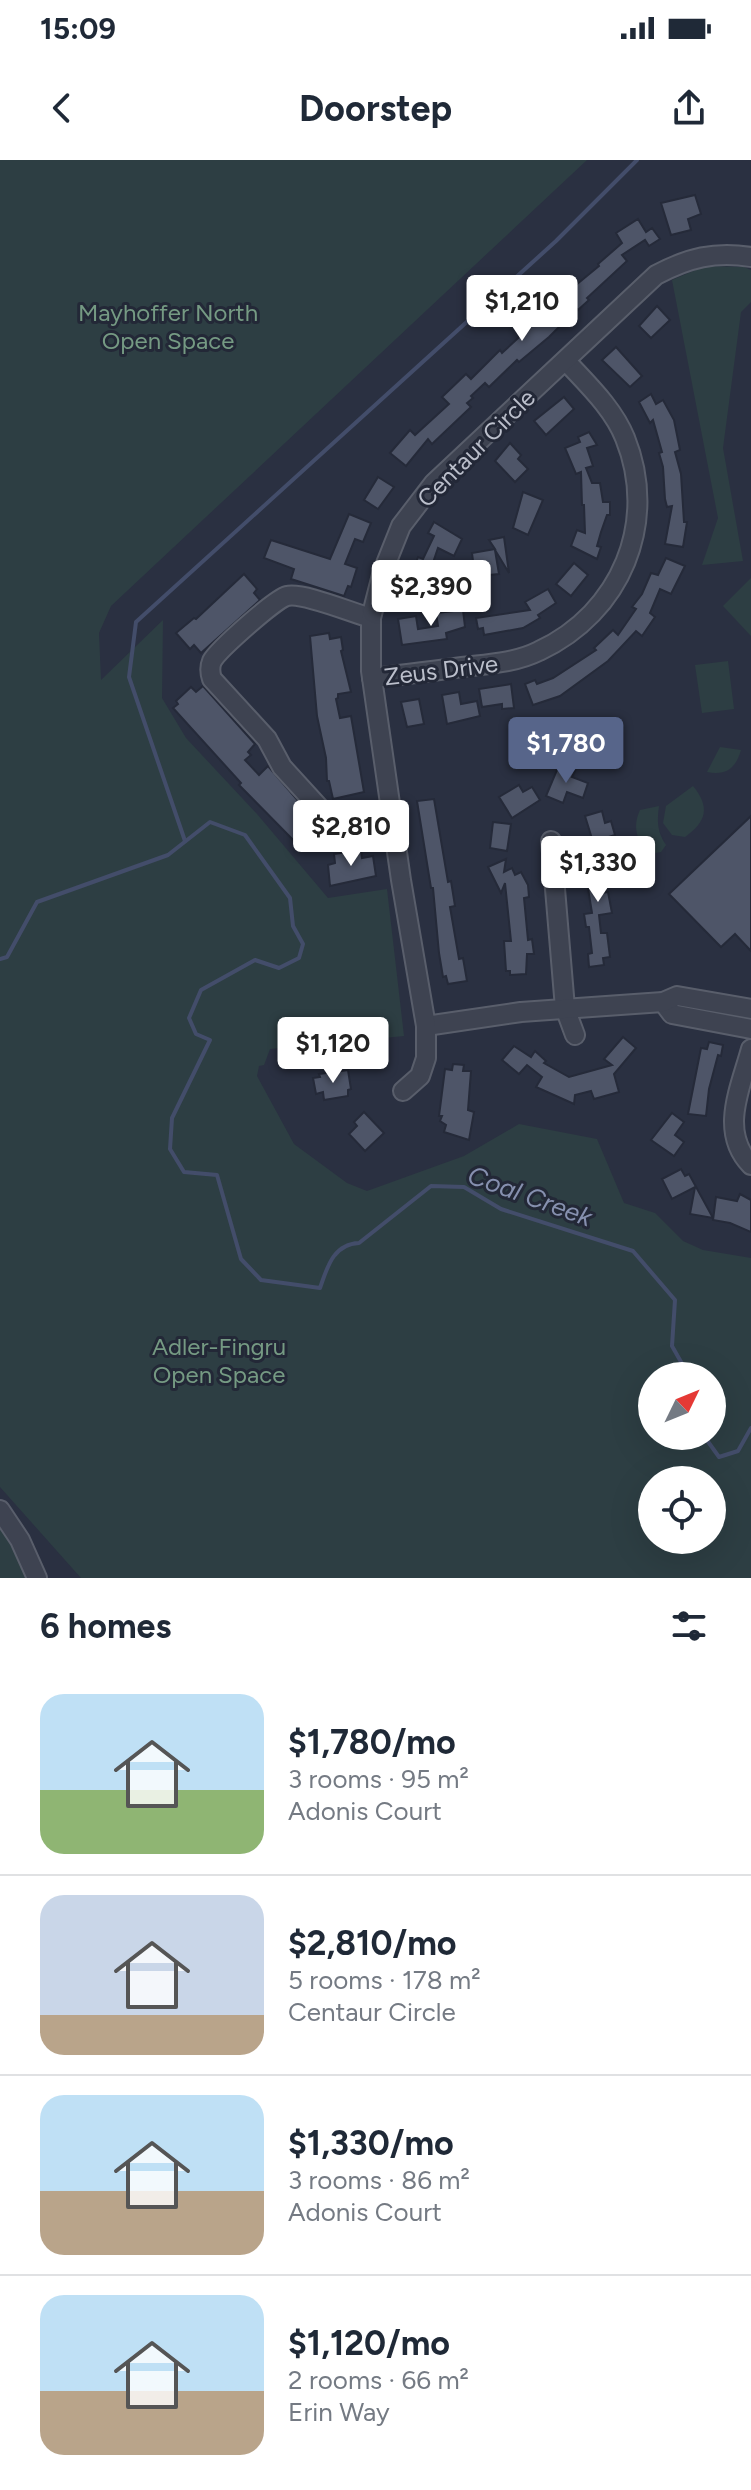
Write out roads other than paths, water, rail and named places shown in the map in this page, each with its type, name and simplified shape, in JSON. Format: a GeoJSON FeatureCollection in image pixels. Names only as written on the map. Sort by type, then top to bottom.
{"type":"FeatureCollection","features":[{"type":"Feature","properties":{"kind":"street","name":"Centaur Circle"},"geometry":{"type":"LineString","coordinates":[[403,1091],[420,1076],[426,1058],[426,1026],[372,678],[371,618],[401,526],[451,466],[656,275],[681,262],[708,255],[751,257]]}},
{"type":"Feature","properties":{"kind":"street","name":"Zeus Drive"},"geometry":{"type":"LineString","coordinates":[[372,678],[513,661],[538,652],[575,630],[612,592],[629,559],[637,527],[638,494],[634,466],[624,436],[610,411],[566,361]]}},
{"type":"Feature","properties":{"kind":"street"},"geometry":{"type":"LineString","coordinates":[[371,618],[300,596],[287,596],[269,606],[213,659],[210,673],[212,679],[267,739],[282,767],[345,836],[353,839],[395,834]]}},
{"type":"Feature","properties":{"kind":"street"},"geometry":{"type":"LineString","coordinates":[[551,841],[565,1008],[575,1035]]}},
{"type":"Feature","properties":{"kind":"street"},"geometry":{"type":"LineString","coordinates":[[426,1026],[521,1012],[663,1002],[677,996],[751,1009]]}},
{"type":"Feature","properties":{"kind":"street"},"geometry":{"type":"LineString","coordinates":[[663,1002],[672,1014],[751,1029]]}},
{"type":"Feature","properties":{"kind":"street"},"geometry":{"type":"LineString","coordinates":[[751,1049],[733,1116],[736,1145],[751,1165]]}},
{"type":"Feature","properties":{"kind":"street"},"geometry":{"type":"LineString","coordinates":[[0,1510],[20,1540],[37,1578]]}},
{"type":"Feature","properties":{"kind":"waterway"},"geometry":{"type":"LineString","coordinates":[[185,841],[129,677],[136,622],[556,241],[637,160]]}},
{"type":"Feature","properties":{"kind":"waterway","name":"Coal Creek"},"geometry":{"type":"LineString","coordinates":[[0,959],[7,957],[37,902],[168,855],[210,822],[245,835],[290,898],[293,926],[303,944],[299,958],[279,968],[255,960],[201,990],[189,1018],[196,1034],[210,1040],[172,1118],[170,1149],[184,1172],[217,1175],[241,1259],[261,1280],[320,1288],[337,1252],[350,1244],[359,1243],[431,1186],[464,1187],[501,1209],[633,1251],[675,1300],[672,1346],[681,1362]]}},
{"type":"Feature","properties":{"kind":"waterway","name":"Coal Creek"},"geometry":{"type":"LineString","coordinates":[[714,1450],[719,1457],[738,1451],[751,1428]]}},
{"type":"Feature","properties":{"kind":"park label","name":"Mayhoffer North Open Space"},"geometry":{"type":"Point","coordinates":[168,326]}},
{"type":"Feature","properties":{"kind":"park label","name":"Adler-Fingru Open Space"},"geometry":{"type":"Point","coordinates":[219,1360]}}]}
